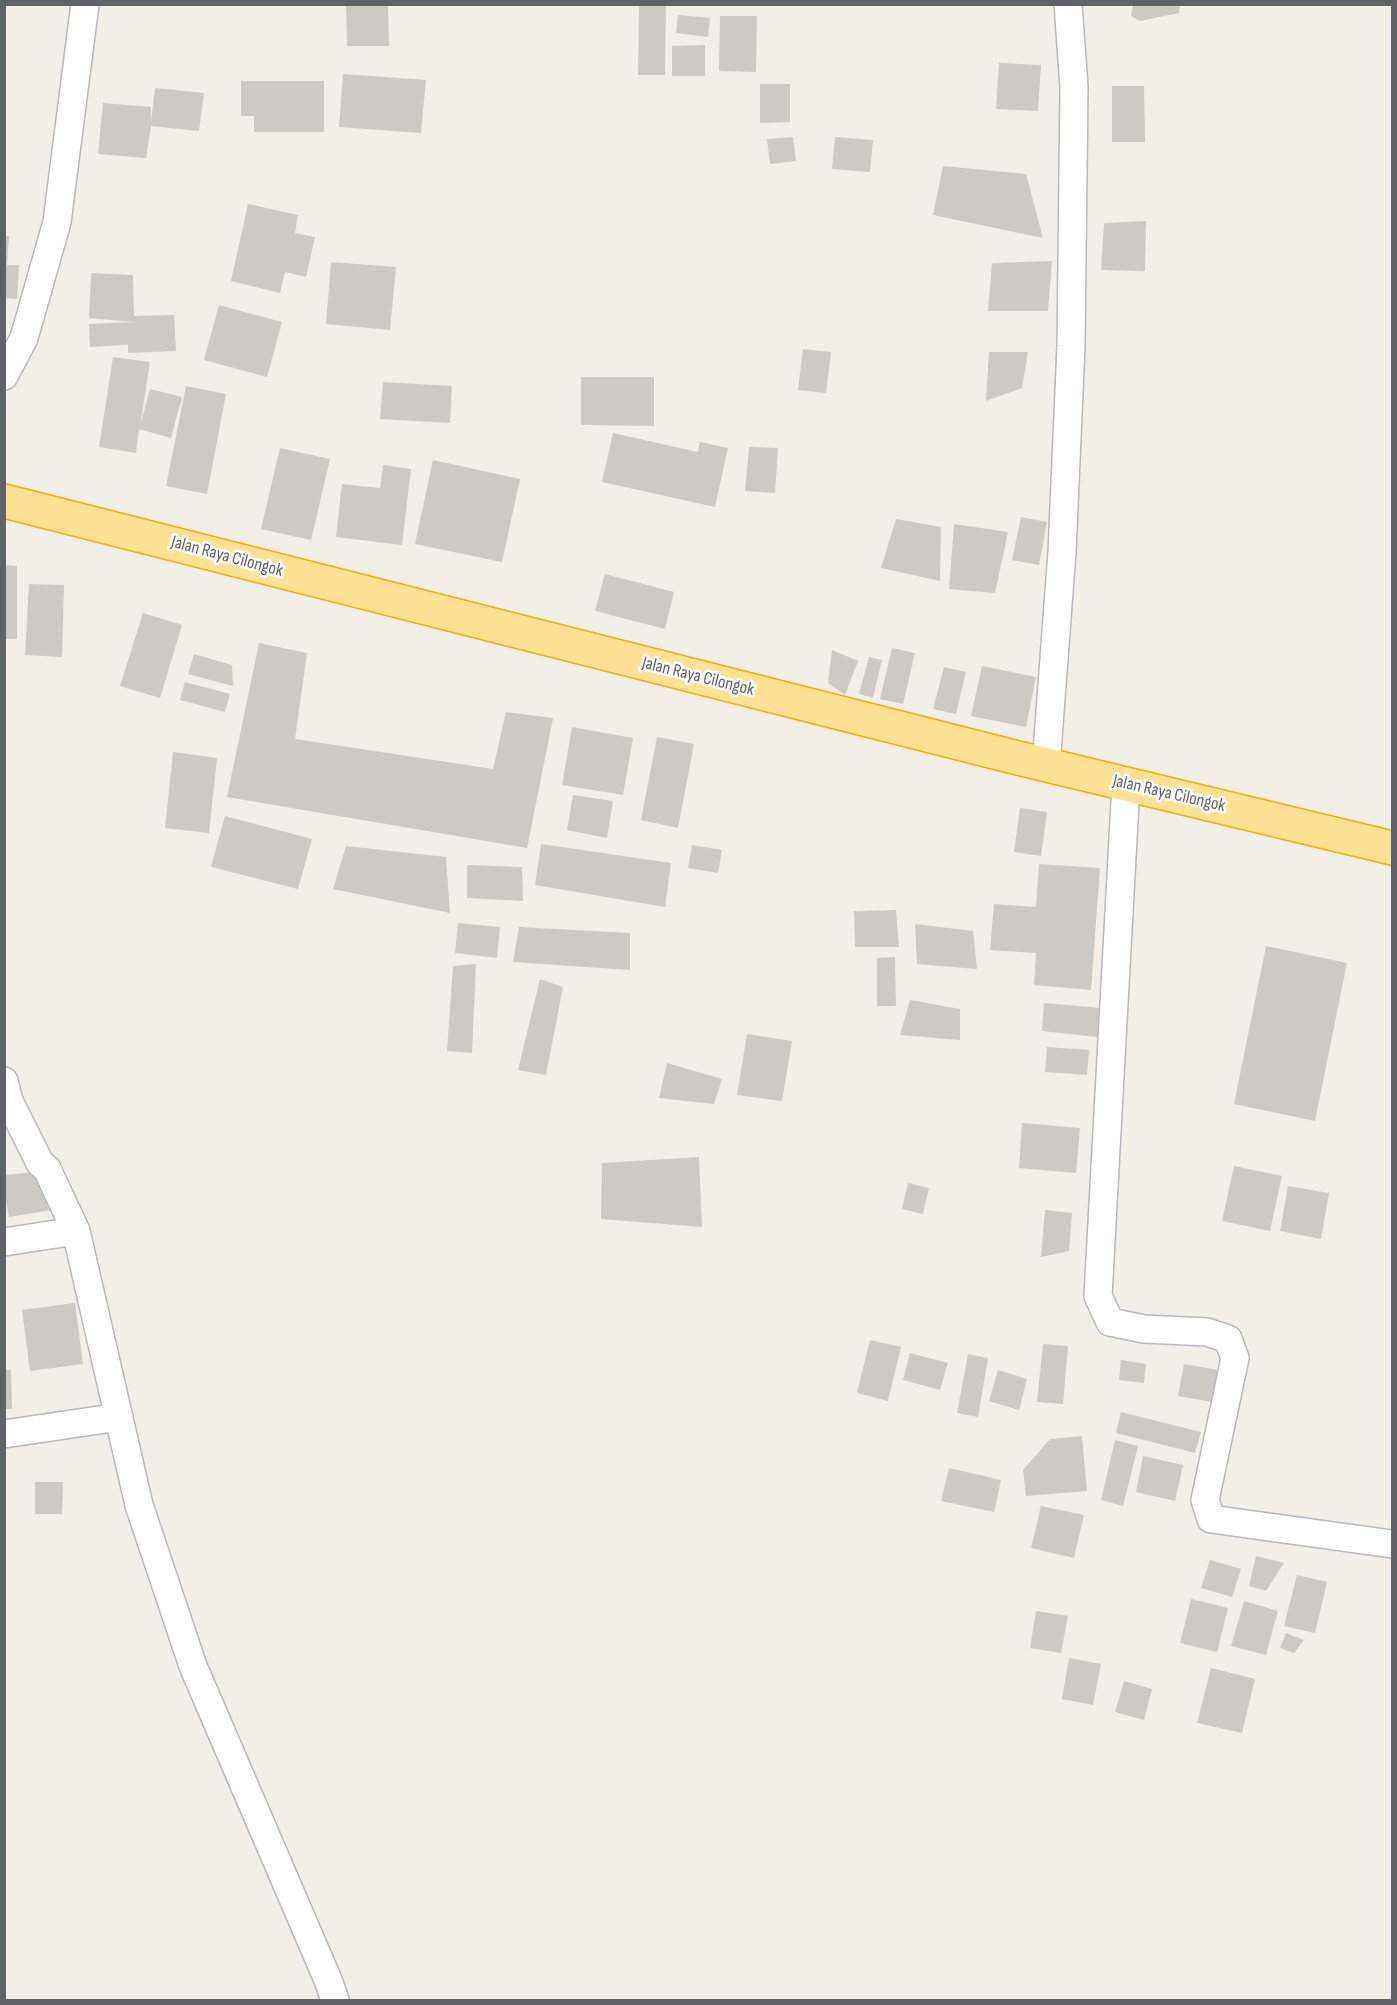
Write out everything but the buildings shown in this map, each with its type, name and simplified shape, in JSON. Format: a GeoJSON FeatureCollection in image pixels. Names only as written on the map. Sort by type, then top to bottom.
{"type":"FeatureCollection","features":[{"type":"Feature","properties":{"kind":"highway","name":"Jalan Raya Cilongok"},"geometry":{"type":"LineString","coordinates":[[4,501],[1046,765],[1392,848]]}},
{"type":"Feature","properties":{"kind":"street"},"geometry":{"type":"LineString","coordinates":[[4,376],[24,338],[57,222],[85,4]]}},
{"type":"Feature","properties":{"kind":"street"},"geometry":{"type":"LineString","coordinates":[[1046,765],[1062,552],[1071,346],[1074,87],[1068,4]]}},
{"type":"Feature","properties":{"kind":"street"},"geometry":{"type":"LineString","coordinates":[[1126,784],[1098,1296],[1110,1322],[1144,1329],[1207,1332],[1228,1339],[1235,1358],[1205,1500],[1211,1519],[1392,1544]]}},
{"type":"Feature","properties":{"kind":"street"},"geometry":{"type":"LineString","coordinates":[[4,1081],[9,1101],[40,1163],[47,1168],[76,1231],[139,1505],[193,1666],[335,2001]]}},
{"type":"Feature","properties":{"kind":"street"},"geometry":{"type":"LineString","coordinates":[[4,1242],[76,1231]]}},
{"type":"Feature","properties":{"kind":"street"},"geometry":{"type":"LineString","coordinates":[[4,1434],[119,1417]]}}]}
